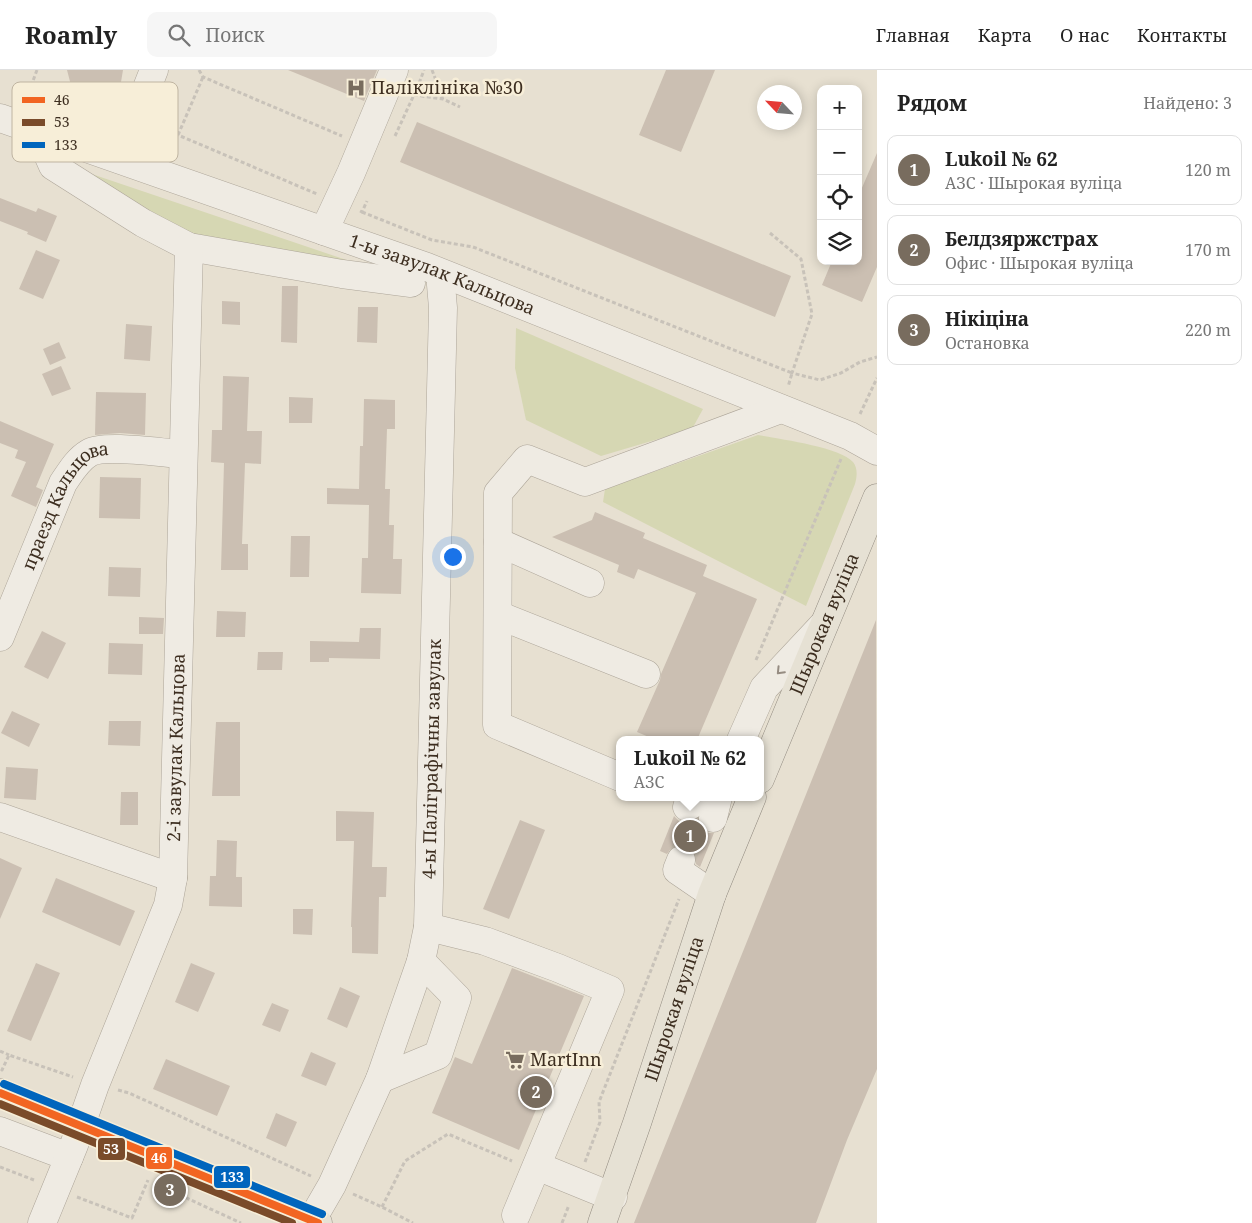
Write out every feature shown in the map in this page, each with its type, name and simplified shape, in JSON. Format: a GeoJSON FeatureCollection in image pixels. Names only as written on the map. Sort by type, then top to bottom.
{"type":"FeatureCollection","features":[{"type":"Feature","properties":{"kind":"main road","name":"Шырокая вуліца"},"geometry":{"type":"LineString","coordinates":[[764,770],[877,498]]}},
{"type":"Feature","properties":{"kind":"main road","name":"Шырокая вуліца"},"geometry":{"type":"LineString","coordinates":[[602,1223],[613,1197],[712,894],[750,801]]}},
{"type":"Feature","properties":{"kind":"main road"},"geometry":{"type":"LineString","coordinates":[[0,1093],[313,1222]]}},
{"type":"Feature","properties":{"kind":"street"},"geometry":{"type":"LineString","coordinates":[[149,82],[154,70]]}},
{"type":"Feature","properties":{"kind":"street"},"geometry":{"type":"LineString","coordinates":[[324,231],[350,207],[363,145],[394,70]]}},
{"type":"Feature","properties":{"kind":"street","name":"1-ы завулак Кальцова"},"geometry":{"type":"LineString","coordinates":[[0,118],[12,122]]}},
{"type":"Feature","properties":{"kind":"street"},"geometry":{"type":"LineString","coordinates":[[51,162],[53,166],[143,223],[189,248],[342,274],[411,283]]}},
{"type":"Feature","properties":{"kind":"street","name":"1-ы завулак Кальцова"},"geometry":{"type":"LineString","coordinates":[[128,162],[440,273],[850,436],[877,451]]}},
{"type":"Feature","properties":{"kind":"street","name":"2-і завулак Кальцова"},"geometry":{"type":"LineString","coordinates":[[42,1223],[69,1157],[95,1085],[168,905],[172,878],[189,248]]}},
{"type":"Feature","properties":{"kind":"street","name":"4-ы Паліграфічны завулак"},"geometry":{"type":"LineString","coordinates":[[313,1222],[332,1185],[380,1079],[421,961],[428,927],[443,308],[440,273]]}},
{"type":"Feature","properties":{"kind":"street"},"geometry":{"type":"LineString","coordinates":[[616,775],[497,725],[498,493],[527,459],[585,482],[781,409]]}},
{"type":"Feature","properties":{"kind":"street","name":"праезд Кальцова"},"geometry":{"type":"LineString","coordinates":[[0,637],[63,483],[76,464],[89,453],[105,449],[182,454]]}},
{"type":"Feature","properties":{"kind":"street"},"geometry":{"type":"LineString","coordinates":[[498,542],[590,584]]}},
{"type":"Feature","properties":{"kind":"street"},"geometry":{"type":"LineString","coordinates":[[498,615],[646,674]]}},
{"type":"Feature","properties":{"kind":"street"},"geometry":{"type":"LineString","coordinates":[[743,736],[764,688],[826,623]]}},
{"type":"Feature","properties":{"kind":"street"},"geometry":{"type":"LineString","coordinates":[[0,817],[172,878]]}},
{"type":"Feature","properties":{"kind":"street"},"geometry":{"type":"LineString","coordinates":[[681,865],[712,894]]}},
{"type":"Feature","properties":{"kind":"street"},"geometry":{"type":"LineString","coordinates":[[428,927],[485,941],[558,968],[610,990],[516,1215]]}},
{"type":"Feature","properties":{"kind":"street"},"geometry":{"type":"LineString","coordinates":[[380,1079],[438,1055],[457,998],[421,961]]}},
{"type":"Feature","properties":{"kind":"street"},"geometry":{"type":"LineString","coordinates":[[0,1131],[69,1157]]}},
{"type":"Feature","properties":{"kind":"street"},"geometry":{"type":"LineString","coordinates":[[537,1166],[613,1197]]}},
{"type":"Feature","properties":{"kind":"path"},"geometry":{"type":"LineString","coordinates":[[32,82],[37,70]]}},
{"type":"Feature","properties":{"kind":"path"},"geometry":{"type":"LineString","coordinates":[[199,70],[203,77],[363,145]]}},
{"type":"Feature","properties":{"kind":"path"},"geometry":{"type":"LineString","coordinates":[[432,70],[443,99]]}},
{"type":"Feature","properties":{"kind":"path"},"geometry":{"type":"LineString","coordinates":[[203,77],[178,135],[350,207],[432,240],[473,247],[792,373],[820,380],[860,362],[877,357]]}},
{"type":"Feature","properties":{"kind":"path"},"geometry":{"type":"LineString","coordinates":[[414,95],[443,99],[460,107]]}},
{"type":"Feature","properties":{"kind":"path"},"geometry":{"type":"LineString","coordinates":[[770,233],[801,259],[812,314],[792,373]]}},
{"type":"Feature","properties":{"kind":"path"},"geometry":{"type":"LineString","coordinates":[[764,688],[752,668],[850,436],[877,378]]}},
{"type":"Feature","properties":{"kind":"path"},"geometry":{"type":"LineString","coordinates":[[562,1223],[600,1122],[599,1102],[681,865]]}},
{"type":"Feature","properties":{"kind":"path"},"geometry":{"type":"LineString","coordinates":[[0,1051],[95,1085],[129,1093],[382,1207],[413,1223]]}},
{"type":"Feature","properties":{"kind":"path"},"geometry":{"type":"LineString","coordinates":[[0,1069],[2,1070],[9,1055]]}},
{"type":"Feature","properties":{"kind":"path"},"geometry":{"type":"LineString","coordinates":[[382,1207],[405,1161],[448,1134],[528,1168],[537,1166]]}},
{"type":"Feature","properties":{"kind":"path"},"geometry":{"type":"LineString","coordinates":[[0,1167],[132,1218],[148,1180]]}},
{"type":"Feature","properties":{"kind":"green space"},"geometry":{"type":"Polygon","coordinates":[[[68,166],[382,272],[190,235],[68,166]]]}},
{"type":"Feature","properties":{"kind":"green space"},"geometry":{"type":"Polygon","coordinates":[[[516,328],[703,409],[692,429],[601,456],[526,420],[515,368],[516,328]]]}},
{"type":"Feature","properties":{"kind":"green space"},"geometry":{"type":"Polygon","coordinates":[[[758,435],[808,444],[836,452],[853,462],[856,467],[857,476],[855,484],[806,606],[603,502],[605,489],[758,435]]]}},
{"type":"Feature","properties":{"kind":"building"},"geometry":{"type":"Polygon","coordinates":[[[67,70],[123,70],[121,82],[70,82],[67,70]]]}},
{"type":"Feature","properties":{"kind":"building","name":"Паліклініка №30"},"geometry":{"type":"Polygon","coordinates":[[[288,70],[377,70],[364,101],[288,70]]]}},
{"type":"Feature","properties":{"kind":"building"},"geometry":{"type":"Polygon","coordinates":[[[666,70],[715,70],[681,152],[639,135],[666,70]]]}},
{"type":"Feature","properties":{"kind":"building"},"geometry":{"type":"Polygon","coordinates":[[[417,122],[791,276],[775,317],[400,162],[417,122]]]}},
{"type":"Feature","properties":{"kind":"building"},"geometry":{"type":"Polygon","coordinates":[[[877,153],[877,267],[862,302],[822,285],[830,265],[862,265],[862,188],[877,153]]]}},
{"type":"Feature","properties":{"kind":"building"},"geometry":{"type":"Polygon","coordinates":[[[0,198],[36,212],[38,208],[57,216],[46,242],[27,234],[28,232],[0,221],[0,198]]]}},
{"type":"Feature","properties":{"kind":"building"},"geometry":{"type":"Polygon","coordinates":[[[36,250],[60,260],[43,299],[19,289],[36,250]]]}},
{"type":"Feature","properties":{"kind":"building"},"geometry":{"type":"Polygon","coordinates":[[[282,286],[298,286],[297,343],[281,342],[282,286]]]}},
{"type":"Feature","properties":{"kind":"building"},"geometry":{"type":"Polygon","coordinates":[[[222,301],[240,302],[240,325],[222,324],[222,301]]]}},
{"type":"Feature","properties":{"kind":"building"},"geometry":{"type":"Polygon","coordinates":[[[358,307],[378,307],[377,343],[357,342],[358,307]]]}},
{"type":"Feature","properties":{"kind":"building"},"geometry":{"type":"Polygon","coordinates":[[[126,324],[152,326],[150,361],[124,359],[126,324]]]}},
{"type":"Feature","properties":{"kind":"building"},"geometry":{"type":"Polygon","coordinates":[[[59,342],[66,358],[50,365],[43,349],[59,342]]]}},
{"type":"Feature","properties":{"kind":"building"},"geometry":{"type":"Polygon","coordinates":[[[61,366],[71,389],[52,396],[42,374],[61,366]]]}},
{"type":"Feature","properties":{"kind":"building"},"geometry":{"type":"Polygon","coordinates":[[[223,376],[249,377],[247,431],[262,431],[261,464],[245,463],[242,544],[248,544],[248,570],[221,570],[224,463],[211,462],[212,430],[222,430],[223,376]]]}},
{"type":"Feature","properties":{"kind":"building"},"geometry":{"type":"Polygon","coordinates":[[[96,392],[146,393],[145,435],[120,433],[95,435],[96,392]]]}},
{"type":"Feature","properties":{"kind":"building"},"geometry":{"type":"Polygon","coordinates":[[[289,397],[313,398],[312,423],[289,423],[289,397]]]}},
{"type":"Feature","properties":{"kind":"building"},"geometry":{"type":"Polygon","coordinates":[[[364,399],[395,400],[395,429],[387,429],[385,489],[390,489],[389,525],[394,525],[393,559],[402,559],[401,594],[361,593],[362,558],[368,558],[369,505],[327,504],[327,488],[359,489],[360,446],[363,446],[364,399]]]}},
{"type":"Feature","properties":{"kind":"building"},"geometry":{"type":"Polygon","coordinates":[[[0,421],[54,444],[36,487],[43,490],[36,507],[11,496],[26,462],[15,458],[18,450],[0,443],[0,421]]]}},
{"type":"Feature","properties":{"kind":"building"},"geometry":{"type":"Polygon","coordinates":[[[100,477],[141,478],[140,519],[99,518],[100,477]]]}},
{"type":"Feature","properties":{"kind":"building"},"geometry":{"type":"Polygon","coordinates":[[[595,512],[645,533],[643,538],[707,565],[703,576],[757,599],[699,736],[646,736],[637,732],[696,593],[638,569],[634,579],[617,572],[619,565],[552,537],[592,520],[595,512]]]}},
{"type":"Feature","properties":{"kind":"building"},"geometry":{"type":"Polygon","coordinates":[[[291,536],[310,536],[309,577],[290,577],[291,536]]]}},
{"type":"Feature","properties":{"kind":"building"},"geometry":{"type":"Polygon","coordinates":[[[109,567],[141,568],[140,597],[108,596],[109,567]]]}},
{"type":"Feature","properties":{"kind":"building"},"geometry":{"type":"Polygon","coordinates":[[[217,611],[246,612],[245,637],[216,637],[217,611]]]}},
{"type":"Feature","properties":{"kind":"building"},"geometry":{"type":"Polygon","coordinates":[[[139,617],[164,618],[163,634],[139,634],[139,617]]]}},
{"type":"Feature","properties":{"kind":"building"},"geometry":{"type":"Polygon","coordinates":[[[876,620],[877,1069],[847,1140],[816,1223],[634,1223],[876,620]]]}},
{"type":"Feature","properties":{"kind":"building"},"geometry":{"type":"Polygon","coordinates":[[[360,628],[381,628],[380,659],[329,658],[329,662],[310,662],[310,641],[359,642],[360,628]]]}},
{"type":"Feature","properties":{"kind":"building"},"geometry":{"type":"Polygon","coordinates":[[[42,631],[66,643],[48,679],[24,667],[42,631]]]}},
{"type":"Feature","properties":{"kind":"building"},"geometry":{"type":"Polygon","coordinates":[[[109,643],[143,644],[142,675],[108,674],[109,643]]]}},
{"type":"Feature","properties":{"kind":"building"},"geometry":{"type":"Polygon","coordinates":[[[258,652],[283,652],[282,670],[257,670],[258,652]]]}},
{"type":"Feature","properties":{"kind":"building"},"geometry":{"type":"Polygon","coordinates":[[[12,711],[40,724],[29,747],[1,733],[12,711]]]}},
{"type":"Feature","properties":{"kind":"building"},"geometry":{"type":"Polygon","coordinates":[[[109,721],[141,721],[140,746],[108,745],[109,721]]]}},
{"type":"Feature","properties":{"kind":"building"},"geometry":{"type":"Polygon","coordinates":[[[216,722],[240,722],[240,796],[212,796],[216,722]]]}},
{"type":"Feature","properties":{"kind":"building"},"geometry":{"type":"Polygon","coordinates":[[[6,767],[38,769],[36,800],[4,798],[6,767]]]}},
{"type":"Feature","properties":{"kind":"building"},"geometry":{"type":"Polygon","coordinates":[[[121,792],[138,792],[138,825],[120,825],[121,792]]]}},
{"type":"Feature","properties":{"kind":"building"},"geometry":{"type":"Polygon","coordinates":[[[336,811],[374,812],[372,867],[387,867],[386,897],[379,897],[378,954],[352,953],[354,841],[336,841],[336,811]]]}},
{"type":"Feature","properties":{"kind":"building"},"geometry":{"type":"Polygon","coordinates":[[[674,816],[679,821],[686,823],[698,819],[698,823],[703,830],[714,833],[700,867],[696,864],[694,851],[686,845],[672,847],[667,854],[660,851],[674,816]]]}},
{"type":"Feature","properties":{"kind":"building"},"geometry":{"type":"Polygon","coordinates":[[[520,820],[545,830],[509,919],[483,909],[520,820]]]}},
{"type":"Feature","properties":{"kind":"building"},"geometry":{"type":"Polygon","coordinates":[[[217,840],[237,841],[236,877],[242,877],[242,907],[209,906],[210,876],[216,876],[217,840]]]}},
{"type":"Feature","properties":{"kind":"building"},"geometry":{"type":"Polygon","coordinates":[[[0,858],[22,868],[0,919],[0,858]]]}},
{"type":"Feature","properties":{"kind":"building"},"geometry":{"type":"Polygon","coordinates":[[[56,878],[135,911],[120,946],[42,912],[56,878]]]}},
{"type":"Feature","properties":{"kind":"building"},"geometry":{"type":"Polygon","coordinates":[[[293,909],[313,909],[312,935],[293,934],[293,909]]]}},
{"type":"Feature","properties":{"kind":"building"},"geometry":{"type":"Polygon","coordinates":[[[36,963],[60,973],[31,1041],[7,1031],[36,963]]]}},
{"type":"Feature","properties":{"kind":"building"},"geometry":{"type":"Polygon","coordinates":[[[191,963],[215,973],[198,1012],[175,1002],[191,963]]]}},
{"type":"Feature","properties":{"kind":"building","name":"MartInn"},"geometry":{"type":"Polygon","coordinates":[[[512,968],[584,996],[519,1150],[432,1113],[455,1057],[472,1064],[512,968]]]}},
{"type":"Feature","properties":{"kind":"building"},"geometry":{"type":"Polygon","coordinates":[[[340,987],[360,996],[347,1028],[327,1019],[340,987]]]}},
{"type":"Feature","properties":{"kind":"building"},"geometry":{"type":"Polygon","coordinates":[[[272,1003],[289,1010],[280,1032],[262,1025],[272,1003]]]}},
{"type":"Feature","properties":{"kind":"building"},"geometry":{"type":"Polygon","coordinates":[[[311,1052],[336,1063],[326,1086],[301,1076],[311,1052]]]}},
{"type":"Feature","properties":{"kind":"building"},"geometry":{"type":"Polygon","coordinates":[[[166,1059],[230,1086],[217,1116],[153,1089],[166,1059]]]}},
{"type":"Feature","properties":{"kind":"building"},"geometry":{"type":"Polygon","coordinates":[[[276,1113],[297,1122],[286,1147],[266,1138],[276,1113]]]}},
{"type":"Feature","properties":{"kind":"tunnel"},"geometry":{"type":"LineString","coordinates":[[681,860],[701,813]]}},
{"type":"Feature","properties":{"kind":"transit line","name":"133"},"geometry":{"type":"LineString","coordinates":[[4,1084],[322,1214]]}},
{"type":"Feature","properties":{"kind":"transit line","name":"46"},"geometry":{"type":"LineString","coordinates":[[0,1093],[318,1223]]}},
{"type":"Feature","properties":{"kind":"transit line","name":"53"},"geometry":{"type":"LineString","coordinates":[[0,1104],[292,1223]]}},
{"type":"Feature","properties":{"kind":"place","name":"Паліклініка №30"},"geometry":{"type":"Point","coordinates":[356,88]}},
{"type":"Feature","properties":{"kind":"place","name":"Lukoil № 62"},"geometry":{"type":"Point","coordinates":[690,836]}},
{"type":"Feature","properties":{"kind":"place","name":"MartInn"},"geometry":{"type":"Point","coordinates":[515,1060]}},
{"type":"Feature","properties":{"kind":"place","name":"Белдзяржстрах"},"geometry":{"type":"Point","coordinates":[536,1092]}},
{"type":"Feature","properties":{"kind":"place","name":"Нікіціна"},"geometry":{"type":"Point","coordinates":[170,1190]}}]}
